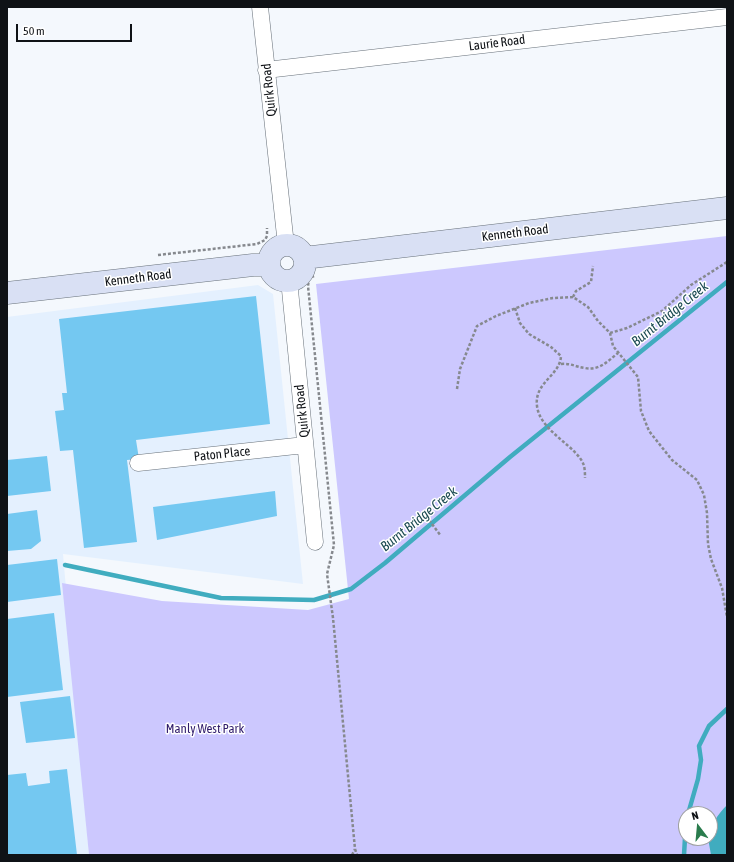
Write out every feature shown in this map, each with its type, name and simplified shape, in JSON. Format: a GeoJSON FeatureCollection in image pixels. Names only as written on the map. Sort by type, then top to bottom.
{"type":"FeatureCollection","features":[{"type":"Feature","properties":{"kind":"main road","name":"Kenneth Road"},"geometry":{"type":"LineString","coordinates":[[304,258],[727,208]]}},
{"type":"Feature","properties":{"kind":"main road"},"geometry":{"type":"LineString","coordinates":[[286,245],[299,250],[305,262],[302,273],[298,277],[289,280],[277,278],[270,270],[269,264],[269,258],[275,249],[286,245]]}},
{"type":"Feature","properties":{"kind":"main road","name":"Kenneth Road"},"geometry":{"type":"LineString","coordinates":[[7,293],[269,264]]}},
{"type":"Feature","properties":{"kind":"street","name":"Quirk Road"},"geometry":{"type":"LineString","coordinates":[[260,7],[286,245]]}},
{"type":"Feature","properties":{"kind":"street","name":"Laurie Road"},"geometry":{"type":"LineString","coordinates":[[266,70],[727,17]]}},
{"type":"Feature","properties":{"kind":"street","name":"Quirk Road"},"geometry":{"type":"LineString","coordinates":[[289,280],[314,542]]}},
{"type":"Feature","properties":{"kind":"street","name":"Paton Place"},"geometry":{"type":"LineString","coordinates":[[138,463],[305,445]]}},
{"type":"Feature","properties":{"kind":"path"},"geometry":{"type":"LineString","coordinates":[[156,256],[257,244],[265,240],[267,236],[266,222]]}},
{"type":"Feature","properties":{"kind":"path"},"geometry":{"type":"LineString","coordinates":[[610,333],[638,323],[662,311],[691,285],[727,262]]}},
{"type":"Feature","properties":{"kind":"path"},"geometry":{"type":"LineString","coordinates":[[573,297],[576,291],[590,282],[593,266]]}},
{"type":"Feature","properties":{"kind":"path"},"geometry":{"type":"LineString","coordinates":[[320,275],[309,278],[308,286],[334,545],[327,574],[355,849],[357,855]]}},
{"type":"Feature","properties":{"kind":"path"},"geometry":{"type":"LineString","coordinates":[[456,389],[460,369],[478,326],[515,308],[553,298],[573,297],[588,307],[598,321],[610,333],[613,346],[638,377],[641,412],[649,431],[672,460],[697,480],[704,494],[707,513],[708,544],[711,559],[722,588],[727,617]]}},
{"type":"Feature","properties":{"kind":"path"},"geometry":{"type":"LineString","coordinates":[[515,308],[520,323],[529,334],[551,347],[562,356],[561,364],[544,382],[537,394],[537,408],[542,419],[556,437],[581,459],[584,466],[585,478]]}},
{"type":"Feature","properties":{"kind":"path"},"geometry":{"type":"LineString","coordinates":[[561,364],[568,363],[586,369],[596,368],[604,365],[618,353]]}},
{"type":"Feature","properties":{"kind":"path"},"geometry":{"type":"LineString","coordinates":[[423,512],[441,536]]}},
{"type":"Feature","properties":{"kind":"path"},"geometry":{"type":"LineString","coordinates":[[352,855],[355,849]]}},
{"type":"Feature","properties":{"kind":"shaded area"},"geometry":{"type":"Polygon","coordinates":[[[258,285],[273,294],[303,584],[63,554],[89,855],[7,855],[7,317],[258,285]]]}},
{"type":"Feature","properties":{"kind":"green space","name":"Manly West Park"},"geometry":{"type":"Polygon","coordinates":[[[727,236],[727,855],[89,855],[62,583],[162,601],[308,610],[349,599],[316,284],[727,236]]]}},
{"type":"Feature","properties":{"kind":"water"},"geometry":{"type":"Polygon","coordinates":[[[727,805],[727,855],[711,855],[709,846],[718,846],[718,816],[727,805]]]}},
{"type":"Feature","properties":{"kind":"building"},"geometry":{"type":"Polygon","coordinates":[[[256,296],[270,424],[136,440],[139,459],[127,460],[137,542],[84,548],[73,450],[60,451],[55,411],[64,410],[62,393],[67,393],[59,319],[256,296]]]}},
{"type":"Feature","properties":{"kind":"building"},"geometry":{"type":"Polygon","coordinates":[[[47,456],[51,491],[7,496],[7,460],[47,456]]]}},
{"type":"Feature","properties":{"kind":"building"},"geometry":{"type":"Polygon","coordinates":[[[275,491],[277,516],[157,540],[153,507],[275,491]]]}},
{"type":"Feature","properties":{"kind":"building"},"geometry":{"type":"Polygon","coordinates":[[[37,510],[41,541],[31,549],[7,551],[7,514],[37,510]]]}},
{"type":"Feature","properties":{"kind":"building"},"geometry":{"type":"Polygon","coordinates":[[[57,559],[61,595],[7,602],[7,565],[57,559]]]}},
{"type":"Feature","properties":{"kind":"building"},"geometry":{"type":"Polygon","coordinates":[[[54,613],[63,690],[7,697],[7,619],[54,613]]]}},
{"type":"Feature","properties":{"kind":"building"},"geometry":{"type":"Polygon","coordinates":[[[70,696],[75,738],[26,743],[20,702],[70,696]]]}},
{"type":"Feature","properties":{"kind":"building"},"geometry":{"type":"Polygon","coordinates":[[[67,769],[77,855],[7,855],[7,775],[26,773],[28,786],[50,783],[49,771],[67,769]]]}},
{"type":"Feature","properties":{"kind":"waterway","name":"Burnt Bridge Creek"},"geometry":{"type":"LineString","coordinates":[[65,565],[221,598],[314,600],[351,589],[385,563],[510,457],[727,282]]}},
{"type":"Feature","properties":{"kind":"waterway"},"geometry":{"type":"LineString","coordinates":[[690,806],[698,779],[701,760],[699,746],[709,726],[727,709]]}},
{"type":"Feature","properties":{"kind":"waterway"},"geometry":{"type":"LineString","coordinates":[[684,855],[685,846]]}}]}
